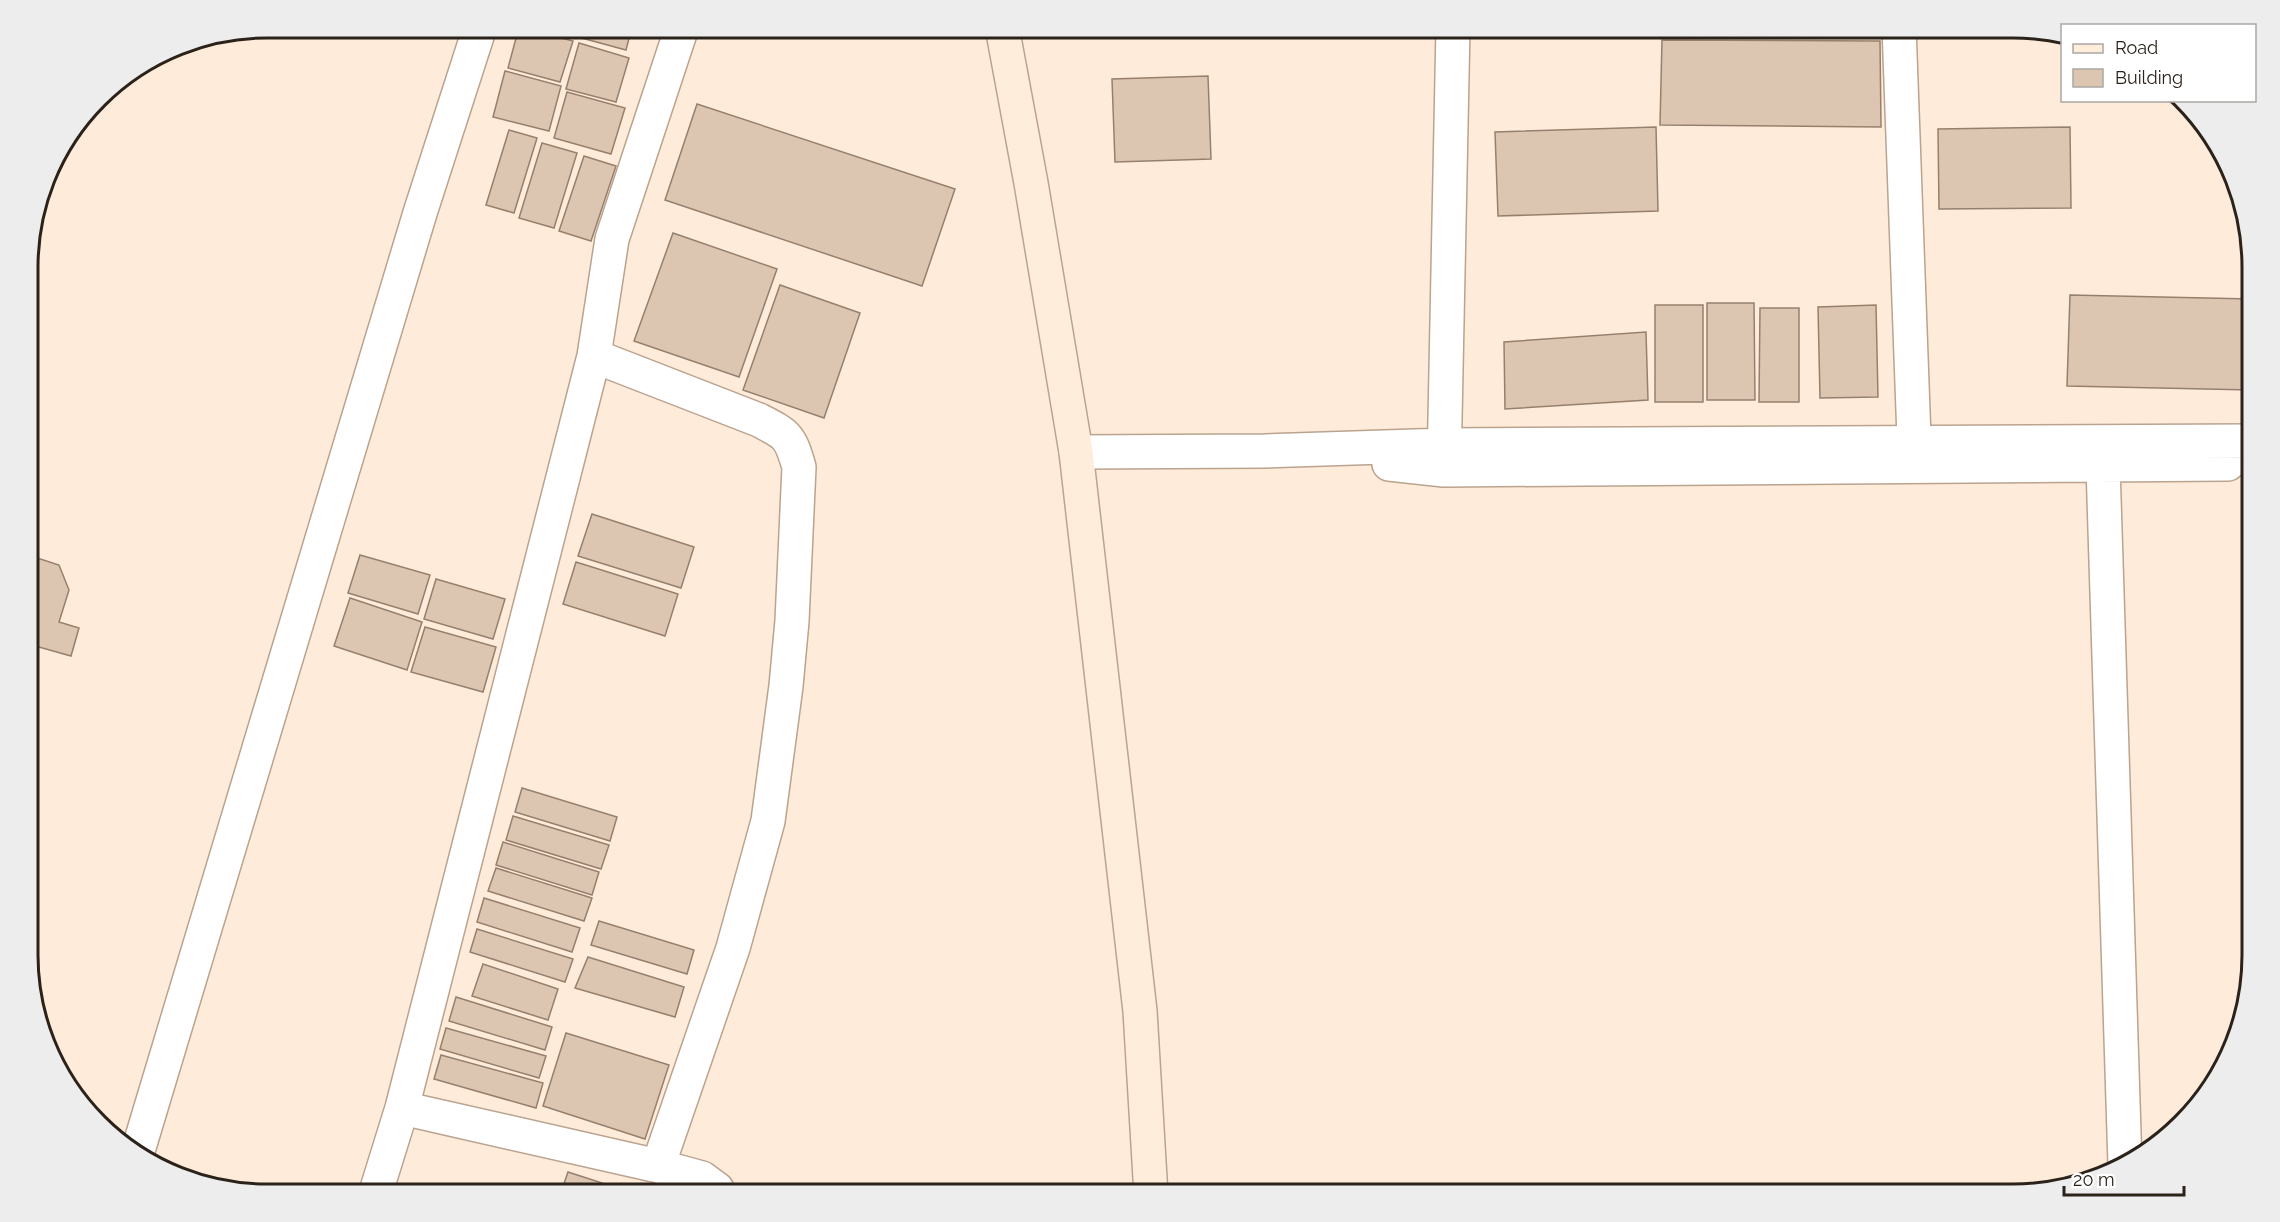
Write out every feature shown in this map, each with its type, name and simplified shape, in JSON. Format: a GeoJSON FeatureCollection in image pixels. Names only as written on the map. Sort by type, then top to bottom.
{"type":"FeatureCollection","features":[{"type":"Feature","properties":{"kind":"street"},"geometry":{"type":"LineString","coordinates":[[139,1146],[420,213],[476,38]]}},
{"type":"Feature","properties":{"kind":"street"},"geometry":{"type":"LineString","coordinates":[[378,1184],[402,1108],[594,356],[612,240],[678,38]]}},
{"type":"Feature","properties":{"kind":"street"},"geometry":{"type":"LineString","coordinates":[[1004,38],[1076,452],[1140,1011],[1150,1184]]}},
{"type":"Feature","properties":{"kind":"street"},"geometry":{"type":"LineString","coordinates":[[1445,457],[1453,38]]}},
{"type":"Feature","properties":{"kind":"street"},"geometry":{"type":"LineString","coordinates":[[1899,38],[1914,456]]}},
{"type":"Feature","properties":{"kind":"street"},"geometry":{"type":"LineString","coordinates":[[594,356],[759,420],[779,430],[792,443],[799,467],[792,621],[785,698],[768,821],[733,948],[658,1166]]}},
{"type":"Feature","properties":{"kind":"street"},"geometry":{"type":"LineString","coordinates":[[1076,452],[1265,451],[1445,457],[1914,456],[2242,441]]}},
{"type":"Feature","properties":{"kind":"street"},"geometry":{"type":"LineString","coordinates":[[1914,456],[2103,466],[2242,464]]}},
{"type":"Feature","properties":{"kind":"street"},"geometry":{"type":"LineString","coordinates":[[2103,466],[2125,1156]]}},
{"type":"Feature","properties":{"kind":"street"},"geometry":{"type":"LineString","coordinates":[[402,1108],[658,1166],[702,1178],[710,1184]]}},
{"type":"Feature","properties":{"kind":"building"},"geometry":{"type":"Polygon","coordinates":[[[516,38],[561,38],[573,41],[560,82],[508,68],[516,38]]]}},
{"type":"Feature","properties":{"kind":"building"},"geometry":{"type":"Polygon","coordinates":[[[582,38],[629,38],[626,50],[582,38]]]}},
{"type":"Feature","properties":{"kind":"building"},"geometry":{"type":"Polygon","coordinates":[[[1662,40],[1880,41],[1881,127],[1660,125],[1662,40]]]}},
{"type":"Feature","properties":{"kind":"building"},"geometry":{"type":"Polygon","coordinates":[[[579,43],[629,58],[616,102],[566,89],[579,43]]]}},
{"type":"Feature","properties":{"kind":"building"},"geometry":{"type":"Polygon","coordinates":[[[505,71],[561,86],[549,131],[493,117],[505,71]]]}},
{"type":"Feature","properties":{"kind":"building"},"geometry":{"type":"Polygon","coordinates":[[[1208,76],[1211,159],[1115,162],[1112,79],[1208,76]]]}},
{"type":"Feature","properties":{"kind":"building"},"geometry":{"type":"Polygon","coordinates":[[[567,92],[625,108],[611,154],[554,138],[567,92]]]}},
{"type":"Feature","properties":{"kind":"building"},"geometry":{"type":"Polygon","coordinates":[[[697,104],[955,189],[922,286],[665,200],[697,104]]]}},
{"type":"Feature","properties":{"kind":"building"},"geometry":{"type":"Polygon","coordinates":[[[1656,127],[1658,211],[1498,216],[1495,132],[1656,127]]]}},
{"type":"Feature","properties":{"kind":"building"},"geometry":{"type":"Polygon","coordinates":[[[2070,127],[2071,208],[1939,209],[1938,129],[2070,127]]]}},
{"type":"Feature","properties":{"kind":"building"},"geometry":{"type":"Polygon","coordinates":[[[509,130],[537,138],[514,213],[486,205],[509,130]]]}},
{"type":"Feature","properties":{"kind":"building"},"geometry":{"type":"Polygon","coordinates":[[[542,143],[577,153],[554,228],[519,218],[542,143]]]}},
{"type":"Feature","properties":{"kind":"building"},"geometry":{"type":"Polygon","coordinates":[[[584,156],[616,166],[591,241],[559,231],[584,156]]]}},
{"type":"Feature","properties":{"kind":"building"},"geometry":{"type":"Polygon","coordinates":[[[673,233],[777,269],[739,377],[634,341],[673,233]]]}},
{"type":"Feature","properties":{"kind":"building"},"geometry":{"type":"Polygon","coordinates":[[[780,285],[860,313],[824,418],[743,390],[780,285]]]}},
{"type":"Feature","properties":{"kind":"building"},"geometry":{"type":"Polygon","coordinates":[[[2070,295],[2242,299],[2242,390],[2067,386],[2070,295]]]}},
{"type":"Feature","properties":{"kind":"building"},"geometry":{"type":"Polygon","coordinates":[[[1707,303],[1754,303],[1755,400],[1707,400],[1707,303]]]}},
{"type":"Feature","properties":{"kind":"building"},"geometry":{"type":"Polygon","coordinates":[[[1655,305],[1703,305],[1703,402],[1655,402],[1655,305]]]}},
{"type":"Feature","properties":{"kind":"building"},"geometry":{"type":"Polygon","coordinates":[[[1876,305],[1878,397],[1820,398],[1818,307],[1876,305]]]}},
{"type":"Feature","properties":{"kind":"building"},"geometry":{"type":"Polygon","coordinates":[[[1760,308],[1799,308],[1799,402],[1759,402],[1760,308]]]}},
{"type":"Feature","properties":{"kind":"building"},"geometry":{"type":"Polygon","coordinates":[[[1646,332],[1648,400],[1505,409],[1504,342],[1646,332]]]}},
{"type":"Feature","properties":{"kind":"building"},"geometry":{"type":"Polygon","coordinates":[[[592,514],[694,547],[681,588],[578,556],[592,514]]]}},
{"type":"Feature","properties":{"kind":"building"},"geometry":{"type":"Polygon","coordinates":[[[360,555],[430,575],[418,614],[348,593],[360,555]]]}},
{"type":"Feature","properties":{"kind":"building"},"geometry":{"type":"Polygon","coordinates":[[[38,558],[59,565],[69,590],[59,622],[79,628],[71,656],[38,647],[38,558]]]}},
{"type":"Feature","properties":{"kind":"building"},"geometry":{"type":"Polygon","coordinates":[[[576,562],[678,594],[665,636],[563,604],[576,562]]]}},
{"type":"Feature","properties":{"kind":"building"},"geometry":{"type":"Polygon","coordinates":[[[436,579],[505,599],[493,639],[424,619],[436,579]]]}},
{"type":"Feature","properties":{"kind":"building"},"geometry":{"type":"Polygon","coordinates":[[[350,598],[422,622],[407,670],[334,646],[350,598]]]}},
{"type":"Feature","properties":{"kind":"building"},"geometry":{"type":"Polygon","coordinates":[[[425,627],[496,647],[483,692],[411,672],[425,627]]]}},
{"type":"Feature","properties":{"kind":"building"},"geometry":{"type":"Polygon","coordinates":[[[522,788],[617,817],[610,841],[515,812],[522,788]]]}},
{"type":"Feature","properties":{"kind":"building"},"geometry":{"type":"Polygon","coordinates":[[[513,816],[609,845],[601,869],[506,840],[513,816]]]}},
{"type":"Feature","properties":{"kind":"building"},"geometry":{"type":"Polygon","coordinates":[[[503,842],[599,872],[592,895],[496,865],[503,842]]]}},
{"type":"Feature","properties":{"kind":"building"},"geometry":{"type":"Polygon","coordinates":[[[496,868],[592,898],[584,921],[488,891],[496,868]]]}},
{"type":"Feature","properties":{"kind":"building"},"geometry":{"type":"Polygon","coordinates":[[[484,898],[580,928],[572,952],[477,922],[484,898]]]}},
{"type":"Feature","properties":{"kind":"building"},"geometry":{"type":"Polygon","coordinates":[[[599,921],[694,950],[687,974],[591,945],[599,921]]]}},
{"type":"Feature","properties":{"kind":"building"},"geometry":{"type":"Polygon","coordinates":[[[477,929],[573,959],[565,982],[470,952],[477,929]]]}},
{"type":"Feature","properties":{"kind":"building"},"geometry":{"type":"Polygon","coordinates":[[[588,957],[684,987],[675,1017],[575,988],[588,957]]]}},
{"type":"Feature","properties":{"kind":"building"},"geometry":{"type":"Polygon","coordinates":[[[483,964],[558,989],[548,1020],[472,996],[483,964]]]}},
{"type":"Feature","properties":{"kind":"building"},"geometry":{"type":"Polygon","coordinates":[[[456,997],[552,1027],[545,1050],[449,1021],[456,997]]]}},
{"type":"Feature","properties":{"kind":"building"},"geometry":{"type":"Polygon","coordinates":[[[446,1028],[546,1056],[539,1078],[440,1049],[446,1028]]]}},
{"type":"Feature","properties":{"kind":"building"},"geometry":{"type":"Polygon","coordinates":[[[566,1033],[669,1065],[645,1139],[543,1106],[566,1033]]]}},
{"type":"Feature","properties":{"kind":"building"},"geometry":{"type":"Polygon","coordinates":[[[441,1055],[543,1083],[536,1108],[434,1079],[441,1055]]]}},
{"type":"Feature","properties":{"kind":"building"},"geometry":{"type":"Polygon","coordinates":[[[568,1172],[602,1183],[602,1184],[564,1184],[568,1172]]]}}]}
